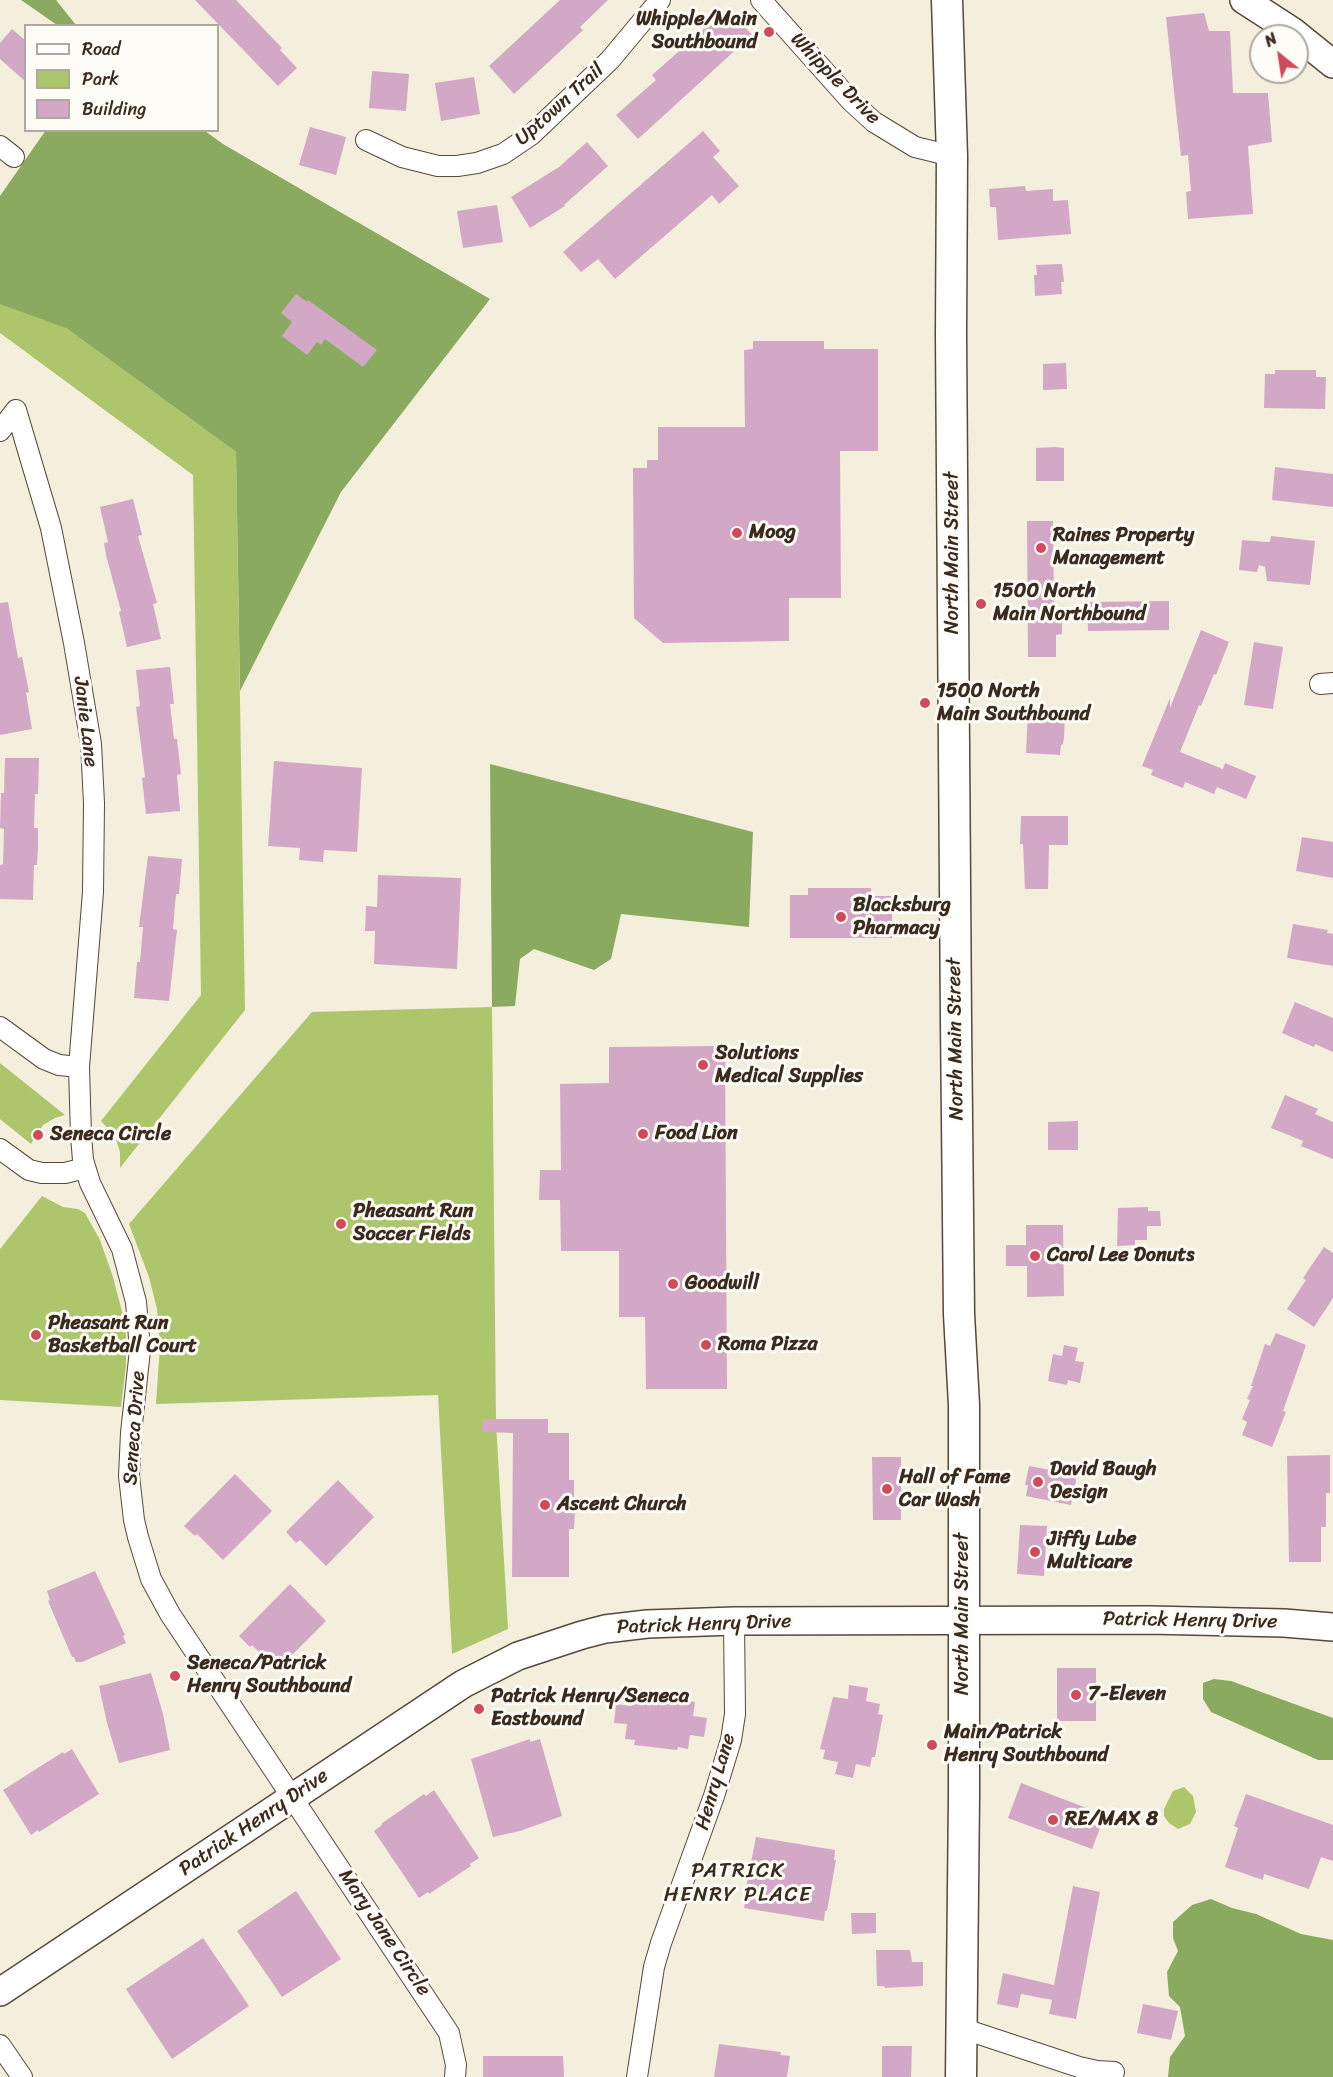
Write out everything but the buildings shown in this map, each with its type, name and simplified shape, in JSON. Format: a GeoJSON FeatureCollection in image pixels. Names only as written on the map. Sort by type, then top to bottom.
{"type":"FeatureCollection","features":[{"type":"Feature","properties":{"kind":"main road","name":"North Main Street"},"geometry":{"type":"LineString","coordinates":[[947,0],[952,156],[951,334],[956,1022],[960,1314],[964,1405],[961,2077]]}},
{"type":"Feature","properties":{"kind":"main road"},"geometry":{"type":"LineString","coordinates":[[1244,0],[1292,31],[1333,64]]}},
{"type":"Feature","properties":{"kind":"main road","name":"Patrick Henry Drive"},"geometry":{"type":"LineString","coordinates":[[0,1992],[463,1684],[518,1656],[544,1646],[605,1629],[647,1624],[734,1621],[963,1620],[1160,1620],[1333,1626]]}},
{"type":"Feature","properties":{"kind":"street","name":"Uptown Trail"},"geometry":{"type":"LineString","coordinates":[[366,140],[402,157],[438,166],[477,163],[503,154],[531,135],[610,60],[660,0]]}},
{"type":"Feature","properties":{"kind":"street","name":"Whipple Drive"},"geometry":{"type":"LineString","coordinates":[[761,0],[851,101],[874,122],[915,147],[952,156]]}},
{"type":"Feature","properties":{"kind":"street","name":"Janie Lane"},"geometry":{"type":"LineString","coordinates":[[0,431],[16,410],[51,528],[91,744],[94,803],[93,892],[79,1067],[81,1136],[85,1168]]}},
{"type":"Feature","properties":{"kind":"street"},"geometry":{"type":"LineString","coordinates":[[0,1027],[44,1059],[59,1065],[79,1067]]}},
{"type":"Feature","properties":{"kind":"street"},"geometry":{"type":"LineString","coordinates":[[0,1149],[29,1170],[42,1173],[65,1173],[85,1168]]}},
{"type":"Feature","properties":{"kind":"street","name":"Seneca Drive"},"geometry":{"type":"LineString","coordinates":[[85,1168],[122,1248],[140,1327],[140,1358],[131,1433],[129,1476],[134,1520],[145,1561],[170,1614],[292,1797]]}},
{"type":"Feature","properties":{"kind":"street","name":"Henry Lane"},"geometry":{"type":"LineString","coordinates":[[637,2077],[657,1959],[714,1796],[731,1740],[735,1714],[734,1621]]}},
{"type":"Feature","properties":{"kind":"street","name":"Mary Jane Circle"},"geometry":{"type":"LineString","coordinates":[[292,1797],[449,2033],[456,2065],[455,2077]]}},
{"type":"Feature","properties":{"kind":"street"},"geometry":{"type":"LineString","coordinates":[[961,2028],[1079,2067],[1114,2072]]}},
{"type":"Feature","properties":{"kind":"street"},"geometry":{"type":"LineString","coordinates":[[0,2045],[22,2077]]}},
{"type":"Feature","properties":{"kind":"green space"},"geometry":{"type":"Polygon","coordinates":[[[21,0],[56,0],[75,24],[56,24],[21,0]]]}},
{"type":"Feature","properties":{"kind":"green space"},"geometry":{"type":"Polygon","coordinates":[[[45,132],[206,132],[223,144],[490,299],[341,492],[240,691],[236,452],[66,328],[0,304],[0,196],[45,132]]]}},
{"type":"Feature","properties":{"kind":"green space"},"geometry":{"type":"Polygon","coordinates":[[[0,196],[66,328],[236,452],[245,1010],[120,1168],[120,1152],[115,1136],[101,1121],[201,995],[193,475],[0,333],[0,196]]]}},
{"type":"Feature","properties":{"kind":"green space"},"geometry":{"type":"Polygon","coordinates":[[[490,764],[753,832],[749,927],[621,914],[611,959],[594,970],[534,949],[520,959],[515,1006],[492,1007],[490,764]]]}},
{"type":"Feature","properties":{"kind":"green space"},"geometry":{"type":"Polygon","coordinates":[[[492,1007],[496,1423],[508,1629],[452,1654],[438,1395],[156,1404],[160,1346],[157,1309],[149,1277],[129,1224],[312,1012],[492,1007]]]}},
{"type":"Feature","properties":{"kind":"green space"},"geometry":{"type":"Polygon","coordinates":[[[0,1063],[65,1115],[43,1125],[31,1144],[0,1119],[0,1063]]]}},
{"type":"Feature","properties":{"kind":"green space"},"geometry":{"type":"Polygon","coordinates":[[[42,1196],[63,1207],[78,1209],[85,1213],[100,1240],[113,1277],[126,1327],[126,1365],[121,1407],[0,1400],[0,1249],[42,1196]]]}},
{"type":"Feature","properties":{"kind":"green space"},"geometry":{"type":"Polygon","coordinates":[[[1214,1679],[1231,1681],[1333,1718],[1333,1760],[1318,1760],[1211,1712],[1203,1699],[1203,1683],[1214,1679]]]}},
{"type":"Feature","properties":{"kind":"green space"},"geometry":{"type":"Polygon","coordinates":[[[1184,1787],[1193,1796],[1196,1812],[1190,1824],[1178,1829],[1164,1816],[1164,1809],[1173,1791],[1184,1787]]]}},
{"type":"Feature","properties":{"kind":"green space"},"geometry":{"type":"Polygon","coordinates":[[[1211,1899],[1232,1908],[1256,1914],[1301,1934],[1333,1940],[1333,2077],[1168,2077],[1170,2057],[1185,2036],[1180,2007],[1169,1996],[1167,1972],[1178,1951],[1173,1938],[1173,1922],[1192,1905],[1211,1899]]]}},
{"type":"Feature","properties":{"kind":"place","name":"Whipple/Main Southbound"},"geometry":{"type":"Point","coordinates":[769,32]}},
{"type":"Feature","properties":{"kind":"place","name":"Moog"},"geometry":{"type":"Point","coordinates":[737,533]}},
{"type":"Feature","properties":{"kind":"place","name":"Raines Property Management"},"geometry":{"type":"Point","coordinates":[1041,548]}},
{"type":"Feature","properties":{"kind":"place","name":"1500 North Main Northbound"},"geometry":{"type":"Point","coordinates":[981,604]}},
{"type":"Feature","properties":{"kind":"place","name":"1500 North Main Southbound"},"geometry":{"type":"Point","coordinates":[925,703]}},
{"type":"Feature","properties":{"kind":"place","name":"Blacksburg Pharmacy"},"geometry":{"type":"Point","coordinates":[841,917]}},
{"type":"Feature","properties":{"kind":"place","name":"Solutions Medical Supplies"},"geometry":{"type":"Point","coordinates":[703,1065]}},
{"type":"Feature","properties":{"kind":"place","name":"Food Lion"},"geometry":{"type":"Point","coordinates":[643,1134]}},
{"type":"Feature","properties":{"kind":"place","name":"Seneca Circle"},"geometry":{"type":"Point","coordinates":[38,1135]}},
{"type":"Feature","properties":{"kind":"place","name":"Pheasant Run Soccer Fields"},"geometry":{"type":"Point","coordinates":[341,1224]}},
{"type":"Feature","properties":{"kind":"place","name":"Carol Lee Donuts"},"geometry":{"type":"Point","coordinates":[1035,1256]}},
{"type":"Feature","properties":{"kind":"place","name":"Goodwill"},"geometry":{"type":"Point","coordinates":[673,1284]}},
{"type":"Feature","properties":{"kind":"place","name":"Pheasant Run Basketball Court"},"geometry":{"type":"Point","coordinates":[36,1335]}},
{"type":"Feature","properties":{"kind":"place","name":"Roma Pizza"},"geometry":{"type":"Point","coordinates":[706,1345]}},
{"type":"Feature","properties":{"kind":"place","name":"David Baugh Design"},"geometry":{"type":"Point","coordinates":[1038,1482]}},
{"type":"Feature","properties":{"kind":"place","name":"Hall of Fame Car Wash"},"geometry":{"type":"Point","coordinates":[887,1489]}},
{"type":"Feature","properties":{"kind":"place","name":"Ascent Church"},"geometry":{"type":"Point","coordinates":[545,1505]}},
{"type":"Feature","properties":{"kind":"place","name":"Jiffy Lube Multicare"},"geometry":{"type":"Point","coordinates":[1035,1552]}},
{"type":"Feature","properties":{"kind":"place","name":"Seneca/Patrick Henry Southbound"},"geometry":{"type":"Point","coordinates":[175,1676]}},
{"type":"Feature","properties":{"kind":"place","name":"7-Eleven"},"geometry":{"type":"Point","coordinates":[1076,1695]}},
{"type":"Feature","properties":{"kind":"place","name":"Patrick Henry/Seneca Eastbound"},"geometry":{"type":"Point","coordinates":[479,1709]}},
{"type":"Feature","properties":{"kind":"place","name":"Main/Patrick Henry Southbound"},"geometry":{"type":"Point","coordinates":[932,1745]}},
{"type":"Feature","properties":{"kind":"place","name":"RE/MAX 8"},"geometry":{"type":"Point","coordinates":[1053,1820]}},
{"type":"Feature","properties":{"kind":"district","name":"PATRICK HENRY PLACE"},"geometry":{"type":"Point","coordinates":[738,1884]}}]}
